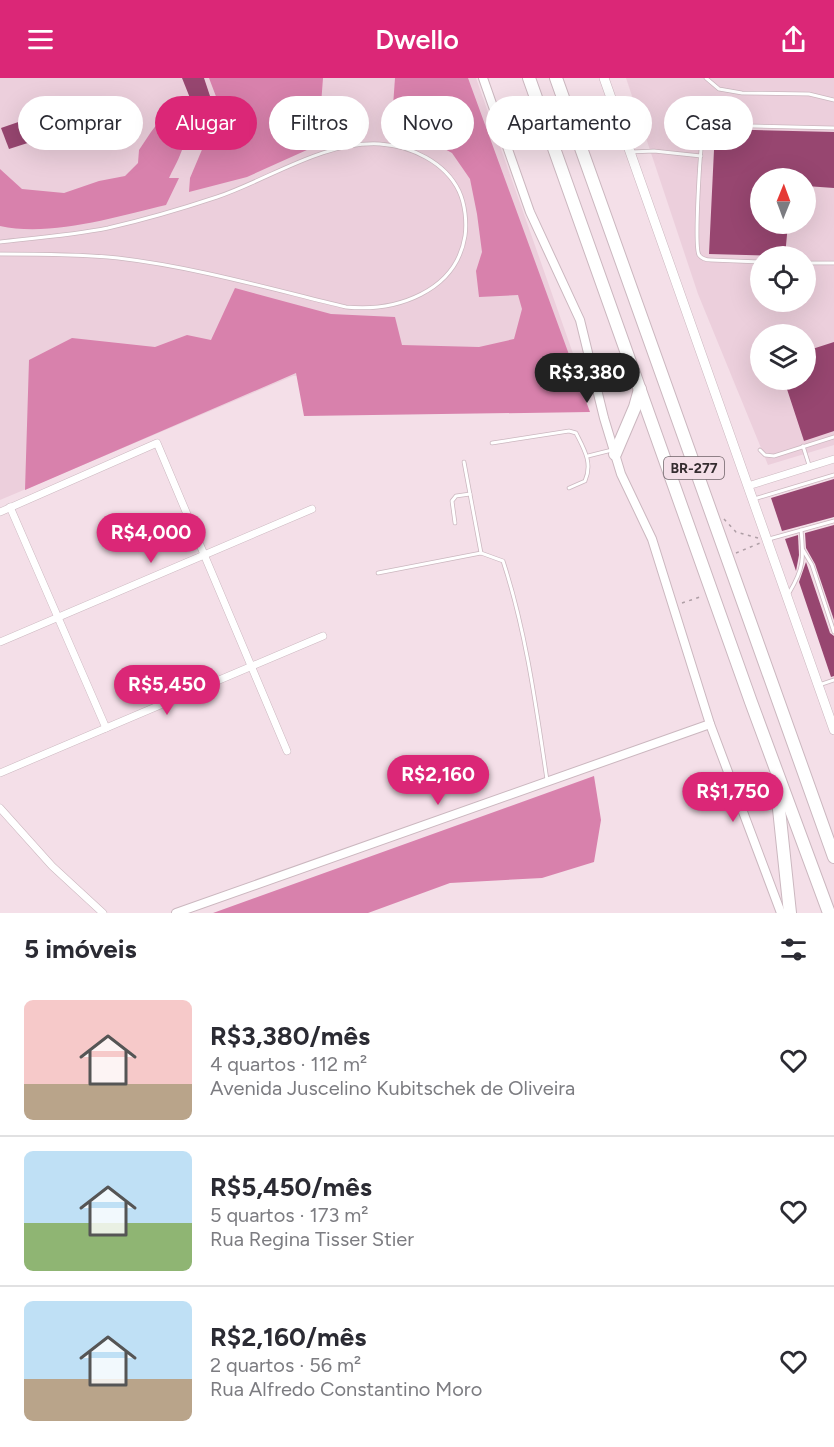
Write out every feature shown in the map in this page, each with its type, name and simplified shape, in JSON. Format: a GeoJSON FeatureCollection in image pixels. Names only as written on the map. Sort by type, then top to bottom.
{"type":"FeatureCollection","features":[{"type":"Feature","properties":{"kind":"highway","name":"BR-277"},"geometry":{"type":"LineString","coordinates":[[529,78],[712,593],[830,913]]}},
{"type":"Feature","properties":{"kind":"highway","name":"BR-277"},"geometry":{"type":"LineString","coordinates":[[556,78],[834,857]]}},
{"type":"Feature","properties":{"kind":"highway"},"geometry":{"type":"LineString","coordinates":[[615,452],[635,407],[640,389]]}},
{"type":"Feature","properties":{"kind":"highway"},"geometry":{"type":"LineString","coordinates":[[773,762],[782,825],[790,913]]}},
{"type":"Feature","properties":{"kind":"main road"},"geometry":{"type":"LineString","coordinates":[[604,78],[833,723]]}},
{"type":"Feature","properties":{"kind":"street"},"geometry":{"type":"LineString","coordinates":[[483,78],[530,212],[580,320],[603,418],[621,474],[652,539],[710,724],[781,913]]}},
{"type":"Feature","properties":{"kind":"street"},"geometry":{"type":"LineString","coordinates":[[0,512],[157,443],[287,751]]}},
{"type":"Feature","properties":{"kind":"street"},"geometry":{"type":"LineString","coordinates":[[748,486],[834,459]]}},
{"type":"Feature","properties":{"kind":"street"},"geometry":{"type":"LineString","coordinates":[[10,507],[106,728]]}},
{"type":"Feature","properties":{"kind":"street"},"geometry":{"type":"LineString","coordinates":[[0,642],[312,509]]}},
{"type":"Feature","properties":{"kind":"street"},"geometry":{"type":"LineString","coordinates":[[0,773],[323,636]]}},
{"type":"Feature","properties":{"kind":"street"},"geometry":{"type":"LineString","coordinates":[[176,913],[710,724]]}},
{"type":"Feature","properties":{"kind":"street"},"geometry":{"type":"LineString","coordinates":[[0,808],[52,866],[103,913]]}},
{"type":"Feature","properties":{"kind":"lane"},"geometry":{"type":"LineString","coordinates":[[706,78],[719,89],[742,93],[809,94],[834,100]]}},
{"type":"Feature","properties":{"kind":"lane"},"geometry":{"type":"LineString","coordinates":[[750,262],[703,259],[698,253],[701,156],[706,129],[712,125],[834,128]]}},
{"type":"Feature","properties":{"kind":"lane"},"geometry":{"type":"LineString","coordinates":[[0,241],[107,228],[218,197],[315,156],[347,146],[381,144],[410,150],[434,162],[451,178],[460,193],[466,228],[463,247],[455,265],[441,281],[427,292],[404,302],[364,309],[346,307],[152,263],[96,257],[0,254]]}},
{"type":"Feature","properties":{"kind":"lane"},"geometry":{"type":"LineString","coordinates":[[630,152],[654,151],[701,156]]}},
{"type":"Feature","properties":{"kind":"lane"},"geometry":{"type":"LineString","coordinates":[[816,263],[834,263]]}},
{"type":"Feature","properties":{"kind":"lane"},"geometry":{"type":"LineString","coordinates":[[492,443],[568,431],[576,433],[588,456],[589,471],[585,480],[569,488]]}},
{"type":"Feature","properties":{"kind":"lane"},"geometry":{"type":"LineString","coordinates":[[760,450],[769,456],[834,437]]}},
{"type":"Feature","properties":{"kind":"lane"},"geometry":{"type":"LineString","coordinates":[[803,446],[810,466]]}},
{"type":"Feature","properties":{"kind":"lane"},"geometry":{"type":"LineString","coordinates":[[588,456],[615,452]]}},
{"type":"Feature","properties":{"kind":"lane"},"geometry":{"type":"LineString","coordinates":[[464,462],[481,553]]}},
{"type":"Feature","properties":{"kind":"lane"},"geometry":{"type":"LineString","coordinates":[[753,500],[834,475]]}},
{"type":"Feature","properties":{"kind":"lane"},"geometry":{"type":"LineString","coordinates":[[455,523],[452,501],[456,496],[470,494]]}},
{"type":"Feature","properties":{"kind":"lane"},"geometry":{"type":"LineString","coordinates":[[767,540],[834,521]]}},
{"type":"Feature","properties":{"kind":"lane"},"geometry":{"type":"LineString","coordinates":[[787,597],[801,573],[803,550],[801,530]]}},
{"type":"Feature","properties":{"kind":"lane"},"geometry":{"type":"LineString","coordinates":[[803,550],[812,565],[834,632]]}},
{"type":"Feature","properties":{"kind":"lane"},"geometry":{"type":"LineString","coordinates":[[378,573],[481,553],[503,561],[534,690],[547,782]]}},
{"type":"Feature","properties":{"kind":"lane"},"geometry":{"type":"LineString","coordinates":[[818,686],[834,680]]}},
{"type":"Feature","properties":{"kind":"path"},"geometry":{"type":"LineString","coordinates":[[723,517],[736,532],[767,540]]}},
{"type":"Feature","properties":{"kind":"path"},"geometry":{"type":"LineString","coordinates":[[726,557],[767,540]]}},
{"type":"Feature","properties":{"kind":"path"},"geometry":{"type":"LineString","coordinates":[[673,606],[712,593]]}},
{"type":"Feature","properties":{"kind":"shaded area"},"geometry":{"type":"Polygon","coordinates":[[[0,78],[476,78],[486,106],[486,150],[501,150],[582,379],[293,376],[0,500],[0,78]]]}},
{"type":"Feature","properties":{"kind":"shaded area"},"geometry":{"type":"Polygon","coordinates":[[[209,78],[323,78],[322,96],[269,96],[269,150],[307,150],[247,177],[189,192],[190,178],[202,150],[257,150],[257,96],[216,96],[209,78]]]}},
{"type":"Feature","properties":{"kind":"shaded area"},"geometry":{"type":"Polygon","coordinates":[[[395,78],[468,78],[486,127],[486,150],[494,150],[590,412],[304,416],[296,373],[25,490],[29,360],[72,338],[155,347],[187,335],[211,340],[235,288],[331,314],[395,317],[402,345],[479,347],[514,339],[522,309],[518,295],[479,297],[476,271],[482,252],[470,179],[452,153],[447,150],[474,150],[474,96],[394,96],[395,78]]]}},
{"type":"Feature","properties":{"kind":"shaded area"},"geometry":{"type":"Polygon","coordinates":[[[626,78],[834,78],[834,445],[768,465],[698,294],[650,150],[652,150],[652,96],[632,96],[626,78]]]}},
{"type":"Feature","properties":{"kind":"shaded area"},"geometry":{"type":"Polygon","coordinates":[[[155,127],[155,150],[182,150],[169,178],[179,178],[166,205],[105,220],[61,227],[19,229],[0,226],[0,169],[22,189],[64,193],[99,181],[125,176],[138,163],[139,150],[143,150],[143,144],[155,127]]]}},
{"type":"Feature","properties":{"kind":"shaded area"},"geometry":{"type":"Polygon","coordinates":[[[594,776],[601,820],[594,862],[542,878],[450,883],[368,913],[213,913],[594,776]]]}},
{"type":"Feature","properties":{"kind":"building"},"geometry":{"type":"Polygon","coordinates":[[[182,78],[204,78],[210,96],[189,96],[182,78]]]}},
{"type":"Feature","properties":{"kind":"building"},"geometry":{"type":"Polygon","coordinates":[[[18,122],[18,146],[9,149],[1,128],[18,122]]]}},
{"type":"Feature","properties":{"kind":"building"},"geometry":{"type":"Polygon","coordinates":[[[753,130],[834,132],[834,188],[816,187],[816,168],[750,168],[750,234],[787,234],[786,246],[750,246],[750,255],[709,254],[714,150],[753,150],[753,130]]]}},
{"type":"Feature","properties":{"kind":"building"},"geometry":{"type":"Polygon","coordinates":[[[834,342],[834,431],[804,441],[787,390],[816,390],[816,348],[834,342]]]}},
{"type":"Feature","properties":{"kind":"building"},"geometry":{"type":"Polygon","coordinates":[[[834,479],[834,517],[782,531],[771,498],[834,479]]]}},
{"type":"Feature","properties":{"kind":"building"},"geometry":{"type":"Polygon","coordinates":[[[834,525],[834,620],[815,564],[806,548],[805,533],[834,525]]]}},
{"type":"Feature","properties":{"kind":"building"},"geometry":{"type":"Polygon","coordinates":[[[798,535],[799,555],[796,571],[785,539],[798,535]]]}},
{"type":"Feature","properties":{"kind":"building"},"geometry":{"type":"Polygon","coordinates":[[[806,562],[830,633],[834,636],[834,676],[831,677],[799,582],[806,562]]]}}]}
